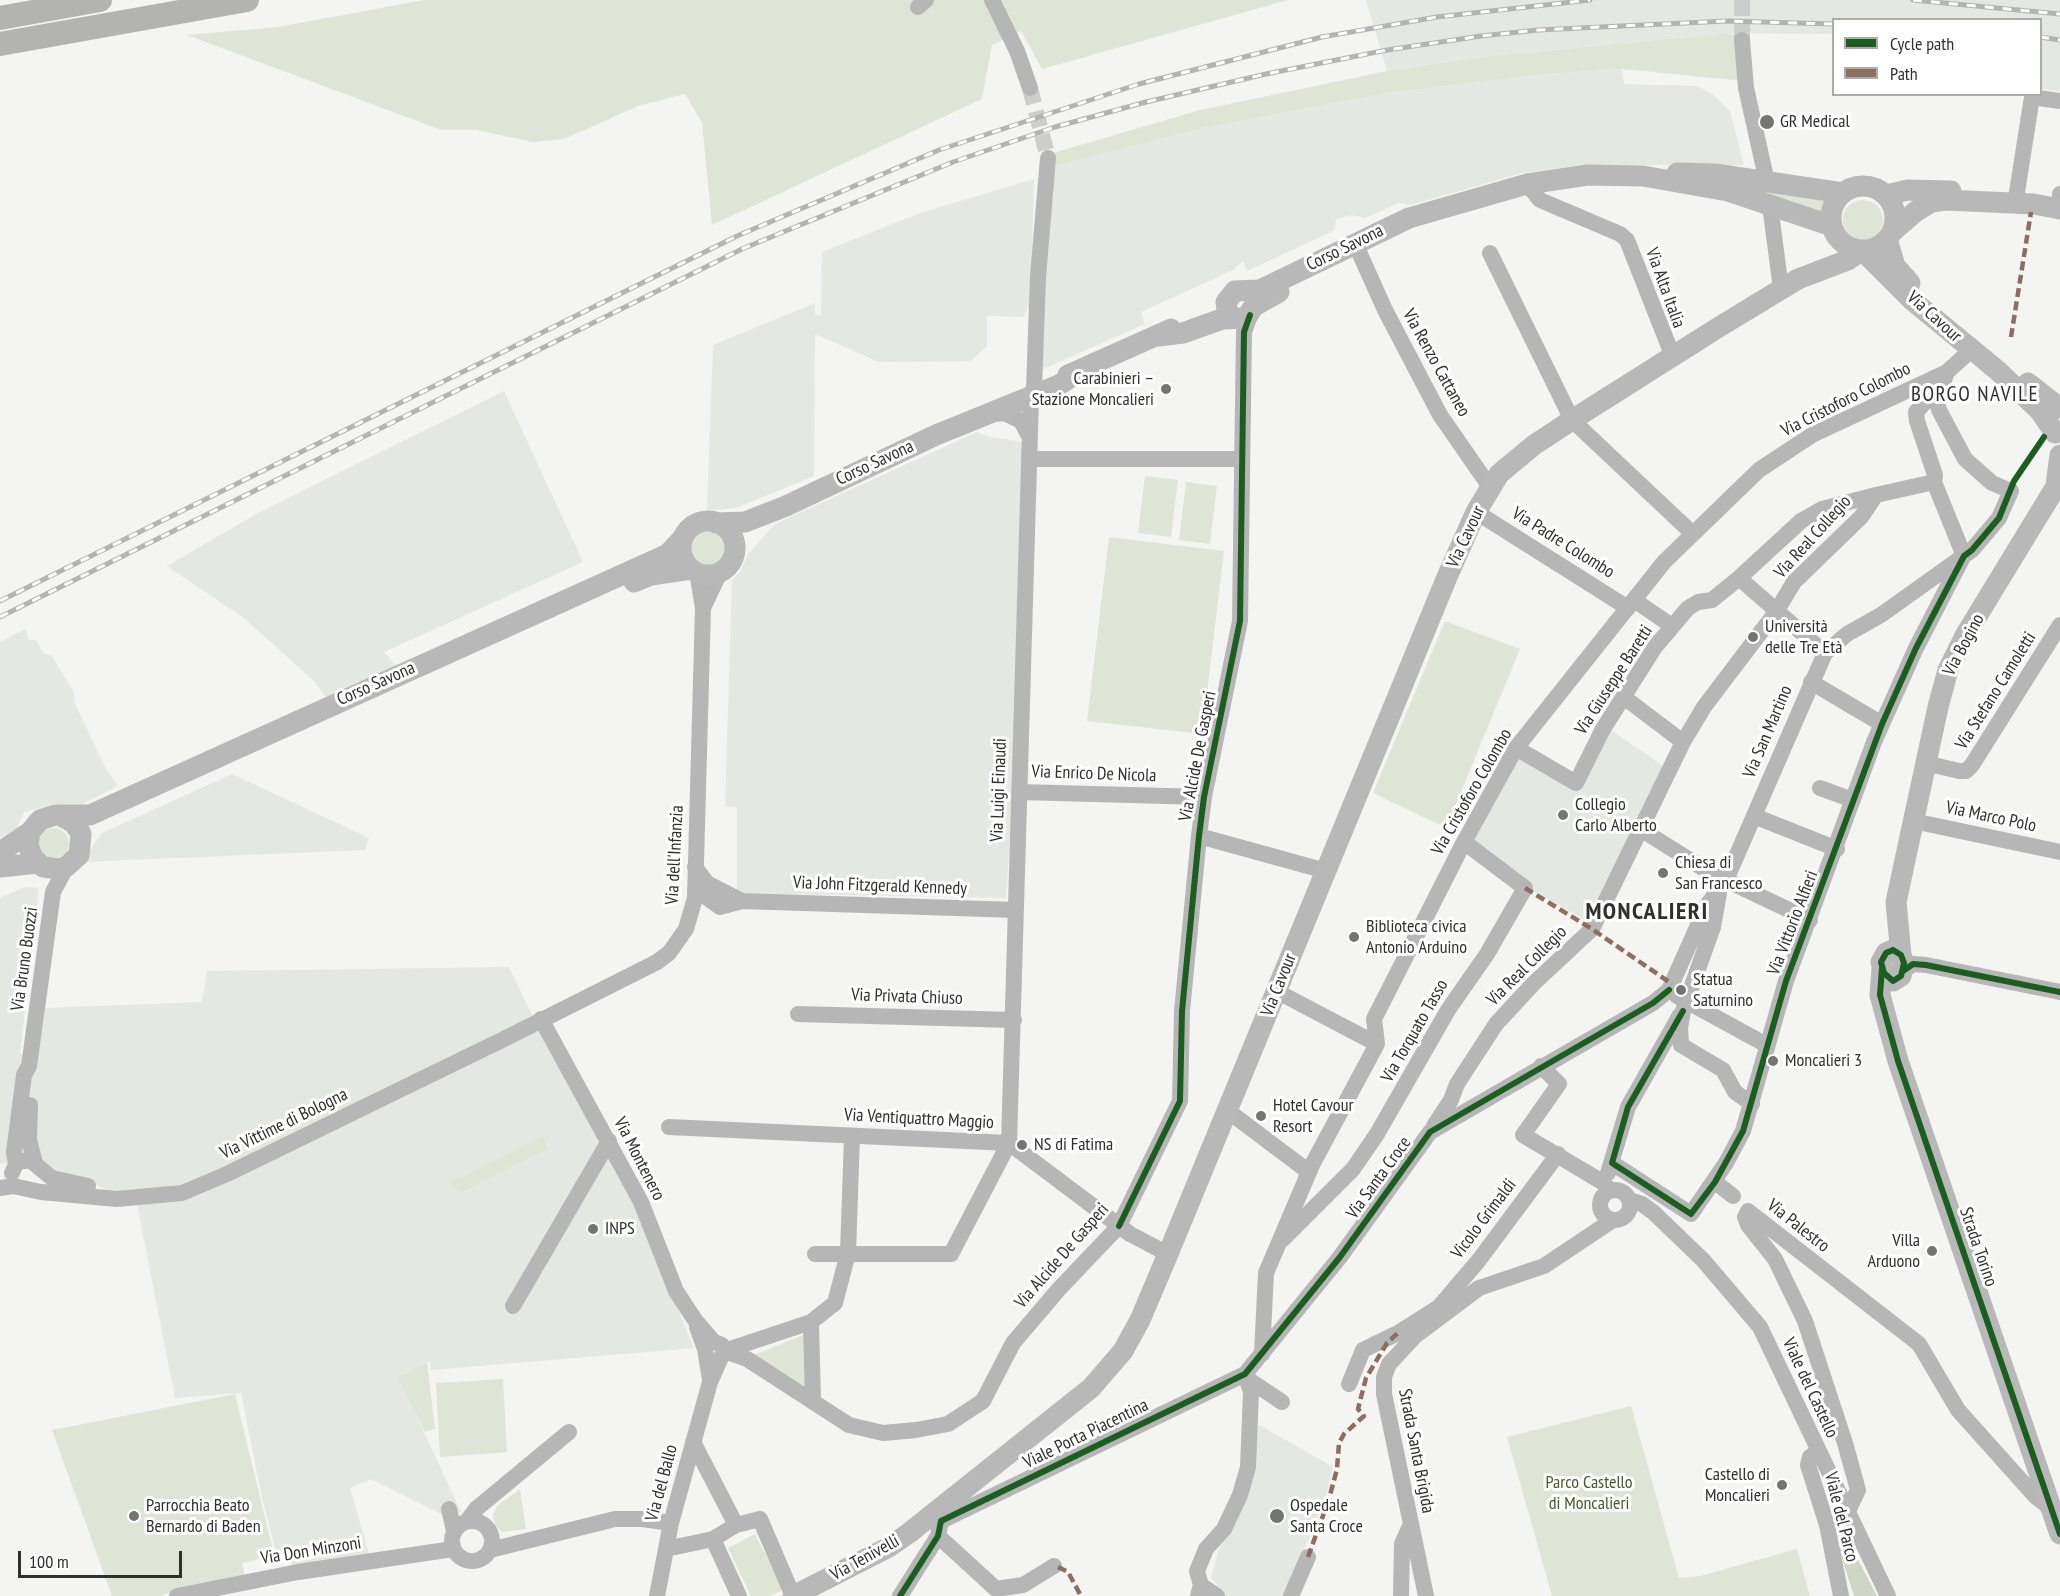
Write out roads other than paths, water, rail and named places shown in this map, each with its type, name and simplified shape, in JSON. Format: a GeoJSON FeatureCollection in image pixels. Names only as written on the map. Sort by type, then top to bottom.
{"type":"FeatureCollection","features":[{"type":"Feature","properties":{"kind":"highway"},"geometry":{"type":"LineString","coordinates":[[0,18],[100,0]]}},
{"type":"Feature","properties":{"kind":"highway"},"geometry":{"type":"LineString","coordinates":[[0,44],[247,0]]}},
{"type":"Feature","properties":{"kind":"main road","name":"Corso Savona"},"geometry":{"type":"LineString","coordinates":[[1241,313],[1266,288],[1347,246],[1409,218],[1527,184],[1588,175],[1643,176],[1693,173],[1843,193]]}},
{"type":"Feature","properties":{"kind":"main road","name":"Corso Savona"},"geometry":{"type":"LineString","coordinates":[[1643,176],[1728,191],[1834,231]]}},
{"type":"Feature","properties":{"kind":"main road"},"geometry":{"type":"LineString","coordinates":[[1890,236],[1895,214],[1886,195],[1870,186],[1860,186],[1843,193],[1833,208],[1834,231],[1845,244],[1862,250],[1880,245],[1890,236],[1915,212],[1931,202],[1946,200],[2032,204],[2060,209]]}},
{"type":"Feature","properties":{"kind":"main road"},"geometry":{"type":"LineString","coordinates":[[1886,195],[1908,190],[2017,192],[2060,196]]}},
{"type":"Feature","properties":{"kind":"main road","name":"Corso Savona"},"geometry":{"type":"LineString","coordinates":[[964,423],[994,414],[1033,393],[1159,336],[1183,333],[1241,313],[1445,208]]}},
{"type":"Feature","properties":{"kind":"main road","name":"Via Cavour"},"geometry":{"type":"LineString","coordinates":[[937,1524],[1102,1377],[1131,1339],[1476,512],[1490,487],[1510,464],[1572,420],[1789,284],[1833,251],[1834,231]]}},
{"type":"Feature","properties":{"kind":"main road","name":"Via Cavour"},"geometry":{"type":"LineString","coordinates":[[1890,236],[1896,266],[1907,280],[2003,363],[2060,408]]}},
{"type":"Feature","properties":{"kind":"main road","name":"Via Cavour"},"geometry":{"type":"LineString","coordinates":[[1789,284],[1848,260],[1862,250],[1914,301],[1997,370],[2040,411],[2059,442]]}},
{"type":"Feature","properties":{"kind":"main road"},"geometry":{"type":"LineString","coordinates":[[1789,284],[1836,271],[1856,271],[1882,282],[1914,301]]}},
{"type":"Feature","properties":{"kind":"main road","name":"Corso Savona"},"geometry":{"type":"LineString","coordinates":[[716,522],[745,522],[786,506],[964,423],[993,406],[1033,393]]}},
{"type":"Feature","properties":{"kind":"main road","name":"Via Bogino"},"geometry":{"type":"LineString","coordinates":[[1913,821],[1942,687],[1956,652],[2026,540],[2058,483],[2059,442]]}},
{"type":"Feature","properties":{"kind":"main road","name":"Corso Savona"},"geometry":{"type":"LineString","coordinates":[[735,553],[754,530],[786,506]]}},
{"type":"Feature","properties":{"kind":"main road"},"geometry":{"type":"LineString","coordinates":[[708,521],[716,522],[731,534],[735,553],[727,567],[720,572],[704,575],[694,571],[682,551],[683,538],[693,526],[708,521]]}},
{"type":"Feature","properties":{"kind":"main road","name":"Corso Savona"},"geometry":{"type":"LineString","coordinates":[[63,817],[90,815],[668,554],[683,538]]}},
{"type":"Feature","properties":{"kind":"main road","name":"Corso Savona"},"geometry":{"type":"LineString","coordinates":[[81,847],[90,833],[104,822],[140,803],[651,575],[694,571]]}},
{"type":"Feature","properties":{"kind":"main road"},"geometry":{"type":"LineString","coordinates":[[0,852],[30,832],[40,820],[55,815],[63,817],[78,828],[81,847],[79,855],[67,866],[59,869],[41,865],[0,867]]}},
{"type":"Feature","properties":{"kind":"main road","name":"Strada Torino"},"geometry":{"type":"LineString","coordinates":[[1913,821],[1896,902],[1894,965],[1880,995],[1911,1102],[2060,1534]]}},
{"type":"Feature","properties":{"kind":"main road"},"geometry":{"type":"LineString","coordinates":[[30,832],[28,846],[41,865]]}},
{"type":"Feature","properties":{"kind":"main road","name":"Via Tenivelli"},"geometry":{"type":"LineString","coordinates":[[793,1596],[937,1524]]}},
{"type":"Feature","properties":{"kind":"street"},"geometry":{"type":"LineString","coordinates":[[992,0],[1013,42],[1029,88]]}},
{"type":"Feature","properties":{"kind":"street"},"geometry":{"type":"LineString","coordinates":[[1742,40],[1746,88],[1767,182]]}},
{"type":"Feature","properties":{"kind":"street"},"geometry":{"type":"LineString","coordinates":[[2017,192],[2032,97],[2060,101]]}},
{"type":"Feature","properties":{"kind":"street","name":"Via Luigi Einaudi"},"geometry":{"type":"LineString","coordinates":[[1009,1143],[1029,459],[1038,277],[1048,158]]}},
{"type":"Feature","properties":{"kind":"street","name":"Via Alta Italia"},"geometry":{"type":"LineString","coordinates":[[1527,184],[1540,200],[1620,234],[1627,240],[1673,357]]}},
{"type":"Feature","properties":{"kind":"street"},"geometry":{"type":"LineString","coordinates":[[1770,205],[1789,284]]}},
{"type":"Feature","properties":{"kind":"street","name":"Via Renzo Cattaneo"},"geometry":{"type":"LineString","coordinates":[[1359,252],[1385,310],[1440,415],[1490,487]]}},
{"type":"Feature","properties":{"kind":"street"},"geometry":{"type":"LineString","coordinates":[[1490,253],[1572,420],[1693,534]]}},
{"type":"Feature","properties":{"kind":"street","name":"Via Alcide De Gasperi"},"geometry":{"type":"LineString","coordinates":[[714,1352],[747,1359],[849,1425],[883,1433],[916,1431],[948,1424],[983,1401],[1012,1343],[1119,1226],[1180,1101],[1182,1011],[1204,796],[1240,621],[1241,313]]}},
{"type":"Feature","properties":{"kind":"street"},"geometry":{"type":"LineString","coordinates":[[1964,556],[1934,482],[1935,475],[1916,412],[1971,350]]}},
{"type":"Feature","properties":{"kind":"street"},"geometry":{"type":"LineString","coordinates":[[1944,379],[1937,400],[1944,425]]}},
{"type":"Feature","properties":{"kind":"street","name":"Via Cristoforo Colombo"},"geometry":{"type":"LineString","coordinates":[[1262,1354],[1266,1273],[1278,1244],[1309,1172],[1377,1044],[1374,1019],[1464,842],[1516,748],[1664,562],[1759,471],[1812,435],[1944,379]]}},
{"type":"Feature","properties":{"kind":"street"},"geometry":{"type":"LineString","coordinates":[[994,414],[1005,413],[1021,421],[1030,439]]}},
{"type":"Feature","properties":{"kind":"street"},"geometry":{"type":"LineString","coordinates":[[1917,421],[1924,417],[1944,425]]}},
{"type":"Feature","properties":{"kind":"street","name":"Via San Martino"},"geometry":{"type":"LineString","coordinates":[[1722,886],[1825,653],[1846,634],[1881,615],[1972,550],[2000,518],[2011,491],[1992,483],[1965,459],[1944,425]]}},
{"type":"Feature","properties":{"kind":"street"},"geometry":{"type":"LineString","coordinates":[[1029,459],[1242,459]]}},
{"type":"Feature","properties":{"kind":"street","name":"Via Real Collegio"},"geometry":{"type":"LineString","coordinates":[[1430,1132],[1451,1100],[1462,1075],[1496,1024],[1534,983],[1592,929],[1683,742],[1704,707],[1776,612],[1794,582],[1861,517],[1875,495],[1934,482]]}},
{"type":"Feature","properties":{"kind":"street","name":"Via Giuseppe Baretti"},"geometry":{"type":"LineString","coordinates":[[1516,748],[1576,783],[1603,729],[1655,648],[1688,608],[1698,602],[1712,600],[1740,578],[1801,521],[1822,509],[1875,495]]}},
{"type":"Feature","properties":{"kind":"street","name":"Via Padre Colombo"},"geometry":{"type":"LineString","coordinates":[[1476,512],[1672,626]]}},
{"type":"Feature","properties":{"kind":"street","name":"Via Vittorio Alfieri"},"geometry":{"type":"LineString","coordinates":[[1612,1163],[1691,1214],[1715,1182],[1743,1131],[1786,981],[1882,724],[1916,648],[1964,556]]}},
{"type":"Feature","properties":{"kind":"street","name":"Via dell'Infanzia"},"geometry":{"type":"LineString","coordinates":[[541,1019],[657,962],[669,953],[686,929],[695,890],[703,608],[694,571]]}},
{"type":"Feature","properties":{"kind":"street","name":"Via dell'Infanzia"},"geometry":{"type":"LineString","coordinates":[[703,608],[720,572]]}},
{"type":"Feature","properties":{"kind":"street"},"geometry":{"type":"LineString","coordinates":[[1740,578],[1825,653]]}},
{"type":"Feature","properties":{"kind":"street","name":"Via Stefano Camoletti"},"geometry":{"type":"LineString","coordinates":[[1925,763],[1959,771],[1966,771],[1972,765],[2060,625]]}},
{"type":"Feature","properties":{"kind":"street"},"geometry":{"type":"LineString","coordinates":[[1811,682],[1882,724]]}},
{"type":"Feature","properties":{"kind":"street"},"geometry":{"type":"LineString","coordinates":[[1625,698],[1683,742]]}},
{"type":"Feature","properties":{"kind":"street"},"geometry":{"type":"LineString","coordinates":[[1820,788],[1853,800]]}},
{"type":"Feature","properties":{"kind":"street","name":"Via Enrico De Nicola"},"geometry":{"type":"LineString","coordinates":[[1019,792],[1204,796]]}},
{"type":"Feature","properties":{"kind":"street"},"geometry":{"type":"LineString","coordinates":[[1754,816],[1837,849]]}},
{"type":"Feature","properties":{"kind":"street","name":"Via Marco Polo"},"geometry":{"type":"LineString","coordinates":[[1913,821],[2060,852]]}},
{"type":"Feature","properties":{"kind":"street"},"geometry":{"type":"LineString","coordinates":[[1642,830],[1722,886],[1810,920]]}},
{"type":"Feature","properties":{"kind":"street"},"geometry":{"type":"LineString","coordinates":[[1199,836],[1326,871]]}},
{"type":"Feature","properties":{"kind":"street","name":"Via Torquato Tasso"},"geometry":{"type":"LineString","coordinates":[[1278,1244],[1329,1196],[1365,1152],[1415,1071],[1448,1010],[1486,954],[1526,888],[1464,842]]}},
{"type":"Feature","properties":{"kind":"street","name":"Via Bruno Buozzi"},"geometry":{"type":"LineString","coordinates":[[41,865],[53,892]]}},
{"type":"Feature","properties":{"kind":"street","name":"Via Bruno Buozzi"},"geometry":{"type":"LineString","coordinates":[[37,1164],[29,1140],[32,1074],[30,1066],[53,892],[67,866]]}},
{"type":"Feature","properties":{"kind":"street","name":"Via John Fitzgerald Kennedy"},"geometry":{"type":"LineString","coordinates":[[695,867],[707,883],[742,901]]}},
{"type":"Feature","properties":{"kind":"street"},"geometry":{"type":"LineString","coordinates":[[1722,886],[1707,905],[1669,990],[1684,1006],[1768,1043]]}},
{"type":"Feature","properties":{"kind":"street"},"geometry":{"type":"LineString","coordinates":[[1541,1066],[1559,1084],[1523,1136],[1558,1154],[1606,1187],[1628,1107],[1684,1006],[1713,927],[1722,886]]}},
{"type":"Feature","properties":{"kind":"street","name":"Via John Fitzgerald Kennedy"},"geometry":{"type":"LineString","coordinates":[[695,890],[720,907],[728,907],[742,901],[1016,910]]}},
{"type":"Feature","properties":{"kind":"street"},"geometry":{"type":"LineString","coordinates":[[1894,965],[1917,960],[1926,965],[2060,992]]}},
{"type":"Feature","properties":{"kind":"street","name":"Via Santa Croce"},"geometry":{"type":"LineString","coordinates":[[1248,1382],[1262,1354],[1340,1257],[1430,1132],[1541,1066],[1653,1004],[1669,990]]}},
{"type":"Feature","properties":{"kind":"street"},"geometry":{"type":"LineString","coordinates":[[1276,991],[1377,1044]]}},
{"type":"Feature","properties":{"kind":"street"},"geometry":{"type":"LineString","coordinates":[[1684,1006],[1680,1028],[1681,1045],[1723,1070],[1735,1092],[1752,1104]]}},
{"type":"Feature","properties":{"kind":"street","name":"Via Privata Chiuso"},"geometry":{"type":"LineString","coordinates":[[798,1014],[1014,1020]]}},
{"type":"Feature","properties":{"kind":"street","name":"Via Montenero"},"geometry":{"type":"LineString","coordinates":[[541,1019],[641,1202],[676,1291],[714,1352]]}},
{"type":"Feature","properties":{"kind":"street","name":"Via Vittime di Bologna"},"geometry":{"type":"LineString","coordinates":[[24,1187],[41,1192],[117,1199],[182,1193],[201,1186],[541,1019]]}},
{"type":"Feature","properties":{"kind":"street","name":"Via Bruno Buozzi"},"geometry":{"type":"LineString","coordinates":[[10,1166],[14,1152],[24,1075],[30,1066]]}},
{"type":"Feature","properties":{"kind":"street"},"geometry":{"type":"LineString","coordinates":[[1228,1111],[1309,1172]]}},
{"type":"Feature","properties":{"kind":"street","name":"Via Ventiquattro Maggio"},"geometry":{"type":"LineString","coordinates":[[669,1127],[1009,1143],[1119,1226],[1152,1248],[1168,1254]]}},
{"type":"Feature","properties":{"kind":"street"},"geometry":{"type":"LineString","coordinates":[[714,1352],[811,1322],[835,1303],[848,1253],[852,1136]]}},
{"type":"Feature","properties":{"kind":"street"},"geometry":{"type":"LineString","coordinates":[[513,1306],[609,1141]]}},
{"type":"Feature","properties":{"kind":"street"},"geometry":{"type":"LineString","coordinates":[[816,1254],[951,1254],[1009,1143]]}},
{"type":"Feature","properties":{"kind":"street","name":"Vicolo Grimaldi"},"geometry":{"type":"LineString","coordinates":[[1442,1310],[1558,1154]]}},
{"type":"Feature","properties":{"kind":"street"},"geometry":{"type":"LineString","coordinates":[[24,1187],[13,1179],[10,1166],[26,1159],[37,1164],[52,1178],[68,1183],[116,1189],[136,1196]]}},
{"type":"Feature","properties":{"kind":"street"},"geometry":{"type":"LineString","coordinates":[[0,1188],[24,1187],[39,1180],[37,1164]]}},
{"type":"Feature","properties":{"kind":"street","name":"Via Palestro"},"geometry":{"type":"LineString","coordinates":[[1715,1182],[1919,1344],[1958,1410],[2035,1496],[2050,1508]]}},
{"type":"Feature","properties":{"kind":"street","name":"Strada Santa Brigida"},"geometry":{"type":"LineString","coordinates":[[1580,1240],[1600,1207],[1606,1187]]}},
{"type":"Feature","properties":{"kind":"street","name":"Viale del Castello"},"geometry":{"type":"LineString","coordinates":[[1606,1187],[1619,1190],[1623,1211],[1662,1222],[1703,1260],[1755,1320],[1888,1596]]}},
{"type":"Feature","properties":{"kind":"street","name":"Via Palestro"},"geometry":{"type":"LineString","coordinates":[[1740,1203],[1748,1226],[1775,1259],[1805,1321],[1858,1490],[1847,1513]]}},
{"type":"Feature","properties":{"kind":"street"},"geometry":{"type":"LineString","coordinates":[[1600,1207],[1604,1216],[1623,1211]]}},
{"type":"Feature","properties":{"kind":"street","name":"Strada Santa Brigida"},"geometry":{"type":"LineString","coordinates":[[1426,1596],[1384,1394],[1384,1377],[1389,1364],[1442,1310],[1479,1288],[1544,1266],[1580,1240],[1599,1232],[1623,1211]]}},
{"type":"Feature","properties":{"kind":"street"},"geometry":{"type":"LineString","coordinates":[[1349,1384],[1363,1350],[1442,1310]]}},
{"type":"Feature","properties":{"kind":"street"},"geometry":{"type":"LineString","coordinates":[[811,1322],[813,1402]]}},
{"type":"Feature","properties":{"kind":"street","name":"Via del Ballo"},"geometry":{"type":"LineString","coordinates":[[657,1596],[671,1523],[710,1382],[714,1352]]}},
{"type":"Feature","properties":{"kind":"street"},"geometry":{"type":"LineString","coordinates":[[1248,1382],[1282,1402]]}},
{"type":"Feature","properties":{"kind":"street"},"geometry":{"type":"LineString","coordinates":[[1217,1596],[1199,1591],[1197,1571],[1206,1549],[1224,1529],[1240,1495],[1248,1467],[1248,1382]]}},
{"type":"Feature","properties":{"kind":"street","name":"Viale Porta Piacentina"},"geometry":{"type":"LineString","coordinates":[[937,1524],[1248,1382]]}},
{"type":"Feature","properties":{"kind":"street"},"geometry":{"type":"LineString","coordinates":[[475,1530],[481,1559],[468,1561],[453,1549],[475,1530],[492,1498],[569,1432]]}},
{"type":"Feature","properties":{"kind":"street"},"geometry":{"type":"LineString","coordinates":[[693,1442],[736,1525]]}},
{"type":"Feature","properties":{"kind":"street","name":"Viale del Parco"},"geometry":{"type":"LineString","coordinates":[[1818,1450],[1810,1457],[1808,1465],[1827,1526],[1840,1596]]}},
{"type":"Feature","properties":{"kind":"street"},"geometry":{"type":"LineString","coordinates":[[475,1530],[514,1543],[615,1519],[642,1519],[671,1523]]}},
{"type":"Feature","properties":{"kind":"street"},"geometry":{"type":"LineString","coordinates":[[666,1549],[713,1539],[736,1525],[760,1519],[793,1596]]}},
{"type":"Feature","properties":{"kind":"street"},"geometry":{"type":"LineString","coordinates":[[903,1595],[937,1524],[996,1589],[1023,1585],[1054,1566]]}},
{"type":"Feature","properties":{"kind":"street"},"geometry":{"type":"LineString","coordinates":[[1401,1596],[1402,1544],[1410,1526]]}},
{"type":"Feature","properties":{"kind":"street"},"geometry":{"type":"LineString","coordinates":[[713,1539],[739,1596]]}},
{"type":"Feature","properties":{"kind":"street","name":"Via Don Minzoni"},"geometry":{"type":"LineString","coordinates":[[177,1596],[298,1572],[453,1549]]}},
{"type":"Feature","properties":{"kind":"street"},"geometry":{"type":"LineString","coordinates":[[1291,1596],[1308,1557]]}},
{"type":"Feature","properties":{"kind":"tunnel"},"geometry":{"type":"LineString","coordinates":[[1742,0],[1742,40]]}},
{"type":"Feature","properties":{"kind":"tunnel"},"geometry":{"type":"LineString","coordinates":[[1030,88],[1048,158]]}},
{"type":"Feature","properties":{"kind":"railway"},"geometry":{"type":"LineString","coordinates":[[0,601],[737,236],[939,150],[1139,84],[1322,37],[1437,17],[1590,0]]}},
{"type":"Feature","properties":{"kind":"railway"},"geometry":{"type":"LineString","coordinates":[[1913,0],[2060,14]]}},
{"type":"Feature","properties":{"kind":"railway"},"geometry":{"type":"LineString","coordinates":[[0,617],[742,249],[953,162],[1055,127],[1146,102],[1266,74],[1387,50],[1481,36],[1538,30],[1727,21],[1832,24]]}},
{"type":"Feature","properties":{"kind":"railway"},"geometry":{"type":"LineString","coordinates":[[2042,37],[2060,40]]}},
{"type":"Feature","properties":{"kind":"place","name":"GR Medical"},"geometry":{"type":"Point","coordinates":[1767,122]}},
{"type":"Feature","properties":{"kind":"place","name":"Carabinieri – Stazione Moncalieri"},"geometry":{"type":"Point","coordinates":[1166,389]}},
{"type":"Feature","properties":{"kind":"place","name":"Università delle Tre Età"},"geometry":{"type":"Point","coordinates":[1753,637]}},
{"type":"Feature","properties":{"kind":"place","name":"Collegio Carlo Alberto"},"geometry":{"type":"Point","coordinates":[1563,815]}},
{"type":"Feature","properties":{"kind":"place","name":"Chiesa di San Francesco"},"geometry":{"type":"Point","coordinates":[1663,873]}},
{"type":"Feature","properties":{"kind":"place","name":"Biblioteca civica Antonio Arduino"},"geometry":{"type":"Point","coordinates":[1354,937]}},
{"type":"Feature","properties":{"kind":"place","name":"Statua Saturnino"},"geometry":{"type":"Point","coordinates":[1681,990]}},
{"type":"Feature","properties":{"kind":"place","name":"Moncalieri 3"},"geometry":{"type":"Point","coordinates":[1773,1061]}},
{"type":"Feature","properties":{"kind":"place","name":"Hotel Cavour Resort"},"geometry":{"type":"Point","coordinates":[1261,1116]}},
{"type":"Feature","properties":{"kind":"place","name":"NS di Fatima"},"geometry":{"type":"Point","coordinates":[1022,1145]}},
{"type":"Feature","properties":{"kind":"place","name":"INPS"},"geometry":{"type":"Point","coordinates":[593,1229]}},
{"type":"Feature","properties":{"kind":"place","name":"Villa Arduono"},"geometry":{"type":"Point","coordinates":[1932,1251]}},
{"type":"Feature","properties":{"kind":"place","name":"Castello di Moncalieri"},"geometry":{"type":"Point","coordinates":[1782,1485]}},
{"type":"Feature","properties":{"kind":"place","name":"Parrocchia Beato Bernardo di Baden"},"geometry":{"type":"Point","coordinates":[134,1516]}},
{"type":"Feature","properties":{"kind":"place","name":"Ospedale Santa Croce"},"geometry":{"type":"Point","coordinates":[1277,1516]}},
{"type":"Feature","properties":{"kind":"district","name":"BORGO NAVILE"},"geometry":{"type":"Point","coordinates":[1975,395]}},
{"type":"Feature","properties":{"kind":"district","name":"MONCALIERI"},"geometry":{"type":"Point","coordinates":[1647,912]}},
{"type":"Feature","properties":{"kind":"park label","name":"Parco Castello di Moncalieri"},"geometry":{"type":"Point","coordinates":[1589,1493]}}]}
